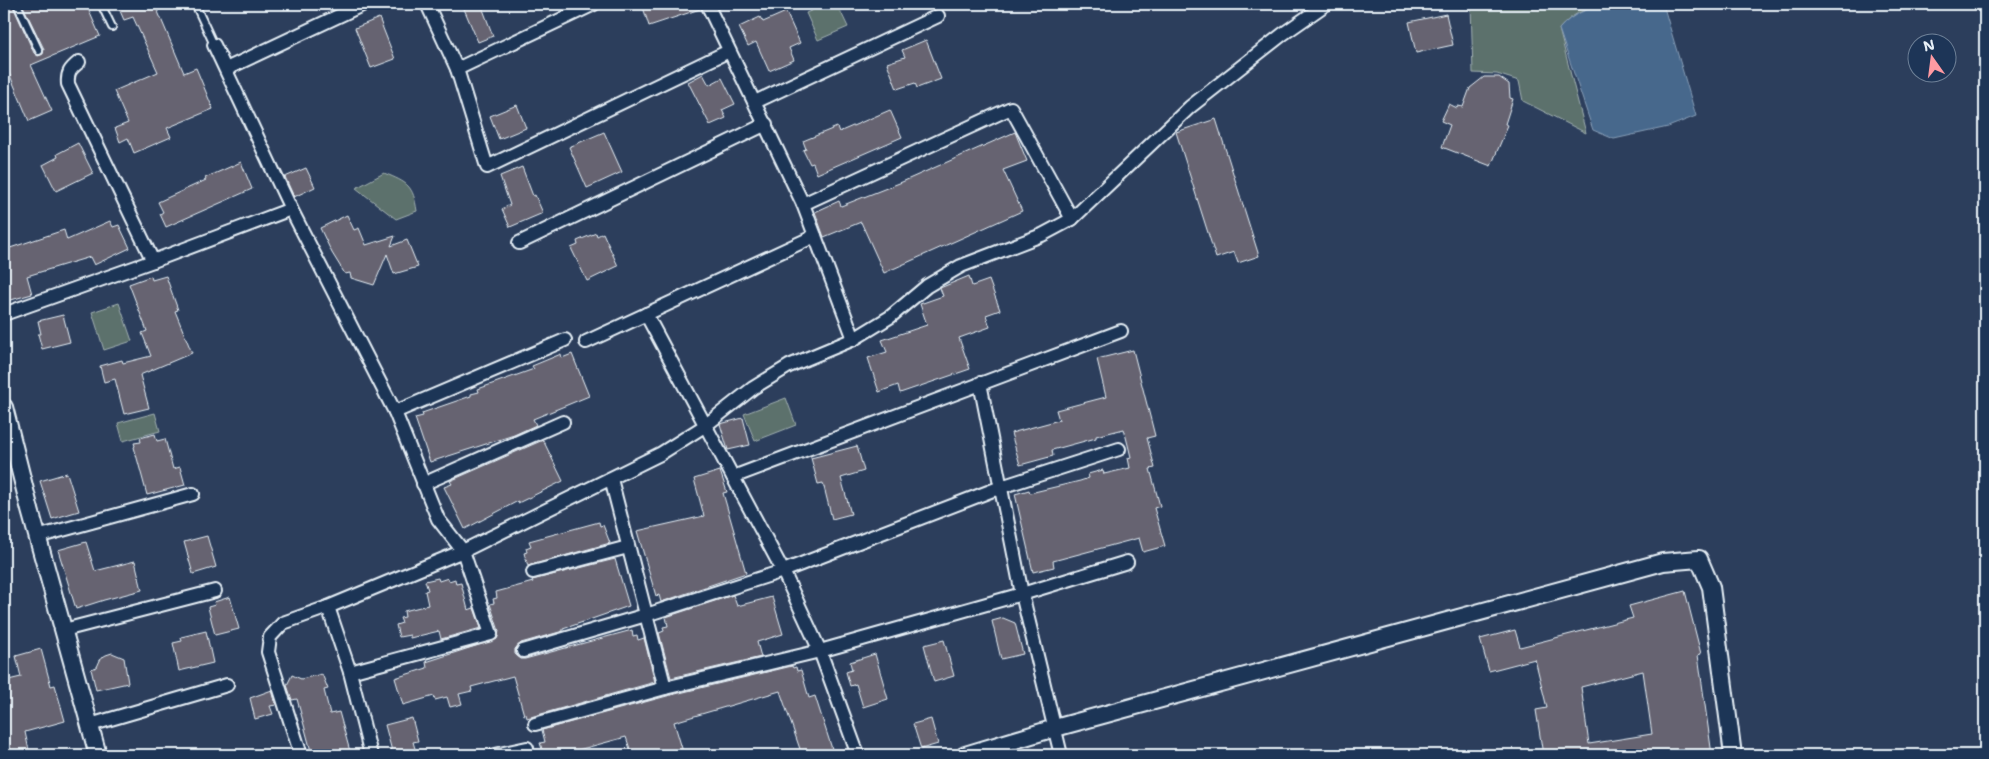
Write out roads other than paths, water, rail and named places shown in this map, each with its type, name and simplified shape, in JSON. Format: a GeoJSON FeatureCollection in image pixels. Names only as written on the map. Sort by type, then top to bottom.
{"type":"FeatureCollection","features":[{"type":"Feature","properties":{"kind":"street"},"geometry":{"type":"LineString","coordinates":[[226,69],[364,4]]}},
{"type":"Feature","properties":{"kind":"street"},"geometry":{"type":"LineString","coordinates":[[427,4],[457,69],[487,167],[729,51]]}},
{"type":"Feature","properties":{"kind":"street"},"geometry":{"type":"LineString","coordinates":[[457,69],[594,4]]}},
{"type":"Feature","properties":{"kind":"street"},"geometry":{"type":"LineString","coordinates":[[707,4],[803,204],[854,339]]}},
{"type":"Feature","properties":{"kind":"street"},"geometry":{"type":"LineString","coordinates":[[301,755],[268,652],[270,638],[283,622],[328,607],[463,551],[660,454],[706,425],[753,388],[789,366],[854,339],[890,317],[927,286],[961,266],[1042,235],[1072,218],[1190,107],[1326,4]]}},
{"type":"Feature","properties":{"kind":"street"},"geometry":{"type":"LineString","coordinates":[[754,102],[938,16]]}},
{"type":"Feature","properties":{"kind":"street"},"geometry":{"type":"LineString","coordinates":[[214,45],[291,209],[395,412],[438,519],[463,551],[492,634],[350,672]]}},
{"type":"Feature","properties":{"kind":"street"},"geometry":{"type":"LineString","coordinates":[[79,62],[67,75],[68,84],[153,261]]}},
{"type":"Feature","properties":{"kind":"street"},"geometry":{"type":"LineString","coordinates":[[803,204],[1011,108],[1072,218]]}},
{"type":"Feature","properties":{"kind":"street"},"geometry":{"type":"LineString","coordinates":[[519,243],[766,124]]}},
{"type":"Feature","properties":{"kind":"street"},"geometry":{"type":"LineString","coordinates":[[4,314],[291,209]]}},
{"type":"Feature","properties":{"kind":"street"},"geometry":{"type":"LineString","coordinates":[[586,342],[815,236]]}},
{"type":"Feature","properties":{"kind":"street"},"geometry":{"type":"LineString","coordinates":[[646,314],[783,571],[820,651],[858,755]]}},
{"type":"Feature","properties":{"kind":"street"},"geometry":{"type":"LineString","coordinates":[[733,477],[980,383],[1121,332]]}},
{"type":"Feature","properties":{"kind":"street"},"geometry":{"type":"LineString","coordinates":[[395,412],[565,340]]}},
{"type":"Feature","properties":{"kind":"street"},"geometry":{"type":"LineString","coordinates":[[980,383],[1022,594],[1061,755]]}},
{"type":"Feature","properties":{"kind":"street"},"geometry":{"type":"LineString","coordinates":[[4,407],[37,537],[98,755]]}},
{"type":"Feature","properties":{"kind":"street"},"geometry":{"type":"LineString","coordinates":[[424,484],[563,422]]}},
{"type":"Feature","properties":{"kind":"street"},"geometry":{"type":"LineString","coordinates":[[523,651],[646,615],[783,571],[1001,487],[1119,449]]}},
{"type":"Feature","properties":{"kind":"street"},"geometry":{"type":"LineString","coordinates":[[611,479],[665,688]]}},
{"type":"Feature","properties":{"kind":"street"},"geometry":{"type":"LineString","coordinates":[[37,537],[193,494]]}},
{"type":"Feature","properties":{"kind":"street"},"geometry":{"type":"LineString","coordinates":[[533,572],[628,547]]}},
{"type":"Feature","properties":{"kind":"street"},"geometry":{"type":"LineString","coordinates":[[965,755],[1055,728],[1663,562],[1699,559],[1711,588],[1734,755]]}},
{"type":"Feature","properties":{"kind":"street"},"geometry":{"type":"LineString","coordinates":[[535,724],[665,688],[820,651],[1127,562]]}},
{"type":"Feature","properties":{"kind":"street"},"geometry":{"type":"LineString","coordinates":[[64,630],[215,591]]}},
{"type":"Feature","properties":{"kind":"street"},"geometry":{"type":"LineString","coordinates":[[328,607],[350,672],[371,755]]}},
{"type":"Feature","properties":{"kind":"street"},"geometry":{"type":"LineString","coordinates":[[90,725],[227,685]]}},
{"type":"Feature","properties":{"kind":"street"},"geometry":{"type":"LineString","coordinates":[[495,755],[527,748]]}},
{"type":"Feature","properties":{"kind":"lane"},"geometry":{"type":"LineString","coordinates":[[17,4],[38,51]]}},
{"type":"Feature","properties":{"kind":"lane"},"geometry":{"type":"LineString","coordinates":[[101,4],[112,27]]}},
{"type":"Feature","properties":{"kind":"lane"},"geometry":{"type":"LineString","coordinates":[[195,4],[214,45]]}},
{"type":"Feature","properties":{"kind":"water"},"geometry":{"type":"Polygon","coordinates":[[[1607,4],[1663,4],[1696,116],[1668,127],[1614,139],[1593,130],[1559,29],[1581,12],[1607,4]]]}}]}
